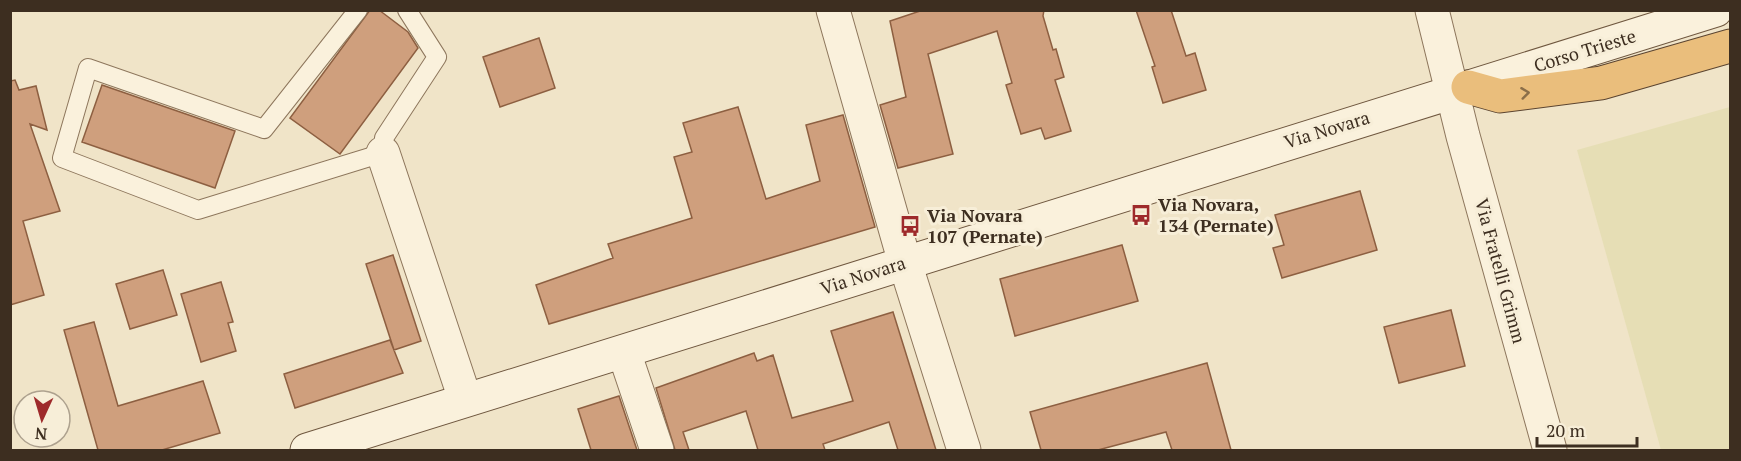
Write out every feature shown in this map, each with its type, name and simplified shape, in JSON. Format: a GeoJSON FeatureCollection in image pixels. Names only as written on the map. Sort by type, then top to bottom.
{"type":"FeatureCollection","features":[{"type":"Feature","properties":{"kind":"highway"},"geometry":{"type":"LineString","coordinates":[[1461,89],[1500,96],[1601,83],[1731,46]]}},
{"type":"Feature","properties":{"kind":"main road"},"geometry":{"type":"LineString","coordinates":[[834,10],[905,263],[964,450]]}},
{"type":"Feature","properties":{"kind":"main road","name":"Via Fratelli Grimm"},"geometry":{"type":"LineString","coordinates":[[1432,10],[1461,89],[1464,136],[1550,450]]}},
{"type":"Feature","properties":{"kind":"main road","name":"Corso Trieste"},"geometry":{"type":"LineString","coordinates":[[1461,89],[1716,10]]}},
{"type":"Feature","properties":{"kind":"main road","name":"Via Novara"},"geometry":{"type":"LineString","coordinates":[[307,450],[1461,89]]}},
{"type":"Feature","properties":{"kind":"main road"},"geometry":{"type":"LineString","coordinates":[[383,153],[465,399]]}},
{"type":"Feature","properties":{"kind":"main road"},"geometry":{"type":"LineString","coordinates":[[624,352],[657,450]]}},
{"type":"Feature","properties":{"kind":"lane"},"geometry":{"type":"LineString","coordinates":[[358,10],[264,129],[88,68],[62,158],[198,210],[383,153],[384,138],[437,57],[407,10]]}},
{"type":"Feature","properties":{"kind":"shaded area"},"geometry":{"type":"Polygon","coordinates":[[[1730,107],[1730,450],[1661,450],[1577,150],[1730,107]]]}},
{"type":"Feature","properties":{"kind":"building"},"geometry":{"type":"Polygon","coordinates":[[[370,10],[379,10],[408,32],[418,48],[340,154],[290,118],[370,10]]]}},
{"type":"Feature","properties":{"kind":"building"},"geometry":{"type":"Polygon","coordinates":[[[923,10],[1044,10],[1043,16],[1053,50],[1056,49],[1064,77],[1055,80],[1071,131],[1045,139],[1041,128],[1021,134],[1006,85],[1012,83],[997,31],[928,54],[953,154],[898,168],[880,105],[906,97],[890,21],[923,10]]]}},
{"type":"Feature","properties":{"kind":"building"},"geometry":{"type":"Polygon","coordinates":[[[1136,10],[1171,10],[1186,56],[1195,53],[1206,90],[1163,103],[1152,67],[1155,66],[1136,10]]]}},
{"type":"Feature","properties":{"kind":"building"},"geometry":{"type":"Polygon","coordinates":[[[539,38],[555,88],[500,107],[483,57],[539,38]]]}},
{"type":"Feature","properties":{"kind":"building"},"geometry":{"type":"Polygon","coordinates":[[[15,80],[19,90],[36,86],[47,130],[30,124],[60,211],[23,221],[44,295],[10,305],[10,81],[15,80]]]}},
{"type":"Feature","properties":{"kind":"building"},"geometry":{"type":"Polygon","coordinates":[[[102,85],[235,131],[215,188],[82,142],[102,85]]]}},
{"type":"Feature","properties":{"kind":"building"},"geometry":{"type":"Polygon","coordinates":[[[738,107],[766,199],[820,181],[806,125],[843,115],[875,227],[549,324],[536,285],[613,258],[608,244],[692,218],[674,157],[692,152],[683,123],[738,107]]]}},
{"type":"Feature","properties":{"kind":"building"},"geometry":{"type":"Polygon","coordinates":[[[1360,191],[1377,250],[1282,278],[1273,248],[1284,245],[1275,215],[1360,191]]]}},
{"type":"Feature","properties":{"kind":"building"},"geometry":{"type":"Polygon","coordinates":[[[1122,245],[1138,301],[1015,336],[1000,279],[1122,245]]]}},
{"type":"Feature","properties":{"kind":"building"},"geometry":{"type":"Polygon","coordinates":[[[393,255],[421,341],[394,350],[366,264],[393,255]]]}},
{"type":"Feature","properties":{"kind":"building"},"geometry":{"type":"Polygon","coordinates":[[[163,270],[177,315],[130,329],[116,284],[163,270]]]}},
{"type":"Feature","properties":{"kind":"building"},"geometry":{"type":"Polygon","coordinates":[[[221,282],[233,322],[228,323],[236,351],[201,362],[181,294],[221,282]]]}},
{"type":"Feature","properties":{"kind":"building"},"geometry":{"type":"Polygon","coordinates":[[[1451,310],[1465,366],[1399,383],[1384,327],[1451,310]]]}},
{"type":"Feature","properties":{"kind":"building"},"geometry":{"type":"Polygon","coordinates":[[[893,312],[936,450],[898,450],[889,422],[823,444],[825,450],[758,450],[746,411],[683,432],[689,450],[675,450],[656,388],[754,353],[757,361],[773,355],[792,418],[853,401],[831,331],[893,312]]]}},
{"type":"Feature","properties":{"kind":"building"},"geometry":{"type":"Polygon","coordinates":[[[94,322],[118,406],[203,381],[220,433],[162,450],[98,450],[64,330],[94,322]]]}},
{"type":"Feature","properties":{"kind":"building"},"geometry":{"type":"Polygon","coordinates":[[[390,340],[403,373],[295,408],[284,374],[390,340]]]}},
{"type":"Feature","properties":{"kind":"building"},"geometry":{"type":"Polygon","coordinates":[[[1207,363],[1231,450],[1172,450],[1166,432],[1098,450],[1041,450],[1030,412],[1207,363]]]}},
{"type":"Feature","properties":{"kind":"building"},"geometry":{"type":"Polygon","coordinates":[[[619,396],[637,450],[591,450],[578,409],[619,396]]]}},
{"type":"Feature","properties":{"kind":"place","name":"Via Novara, 134 (Pernate)"},"geometry":{"type":"Point","coordinates":[1141,215]}},
{"type":"Feature","properties":{"kind":"place","name":"Via Novara 107 (Pernate)"},"geometry":{"type":"Point","coordinates":[910,226]}}]}
